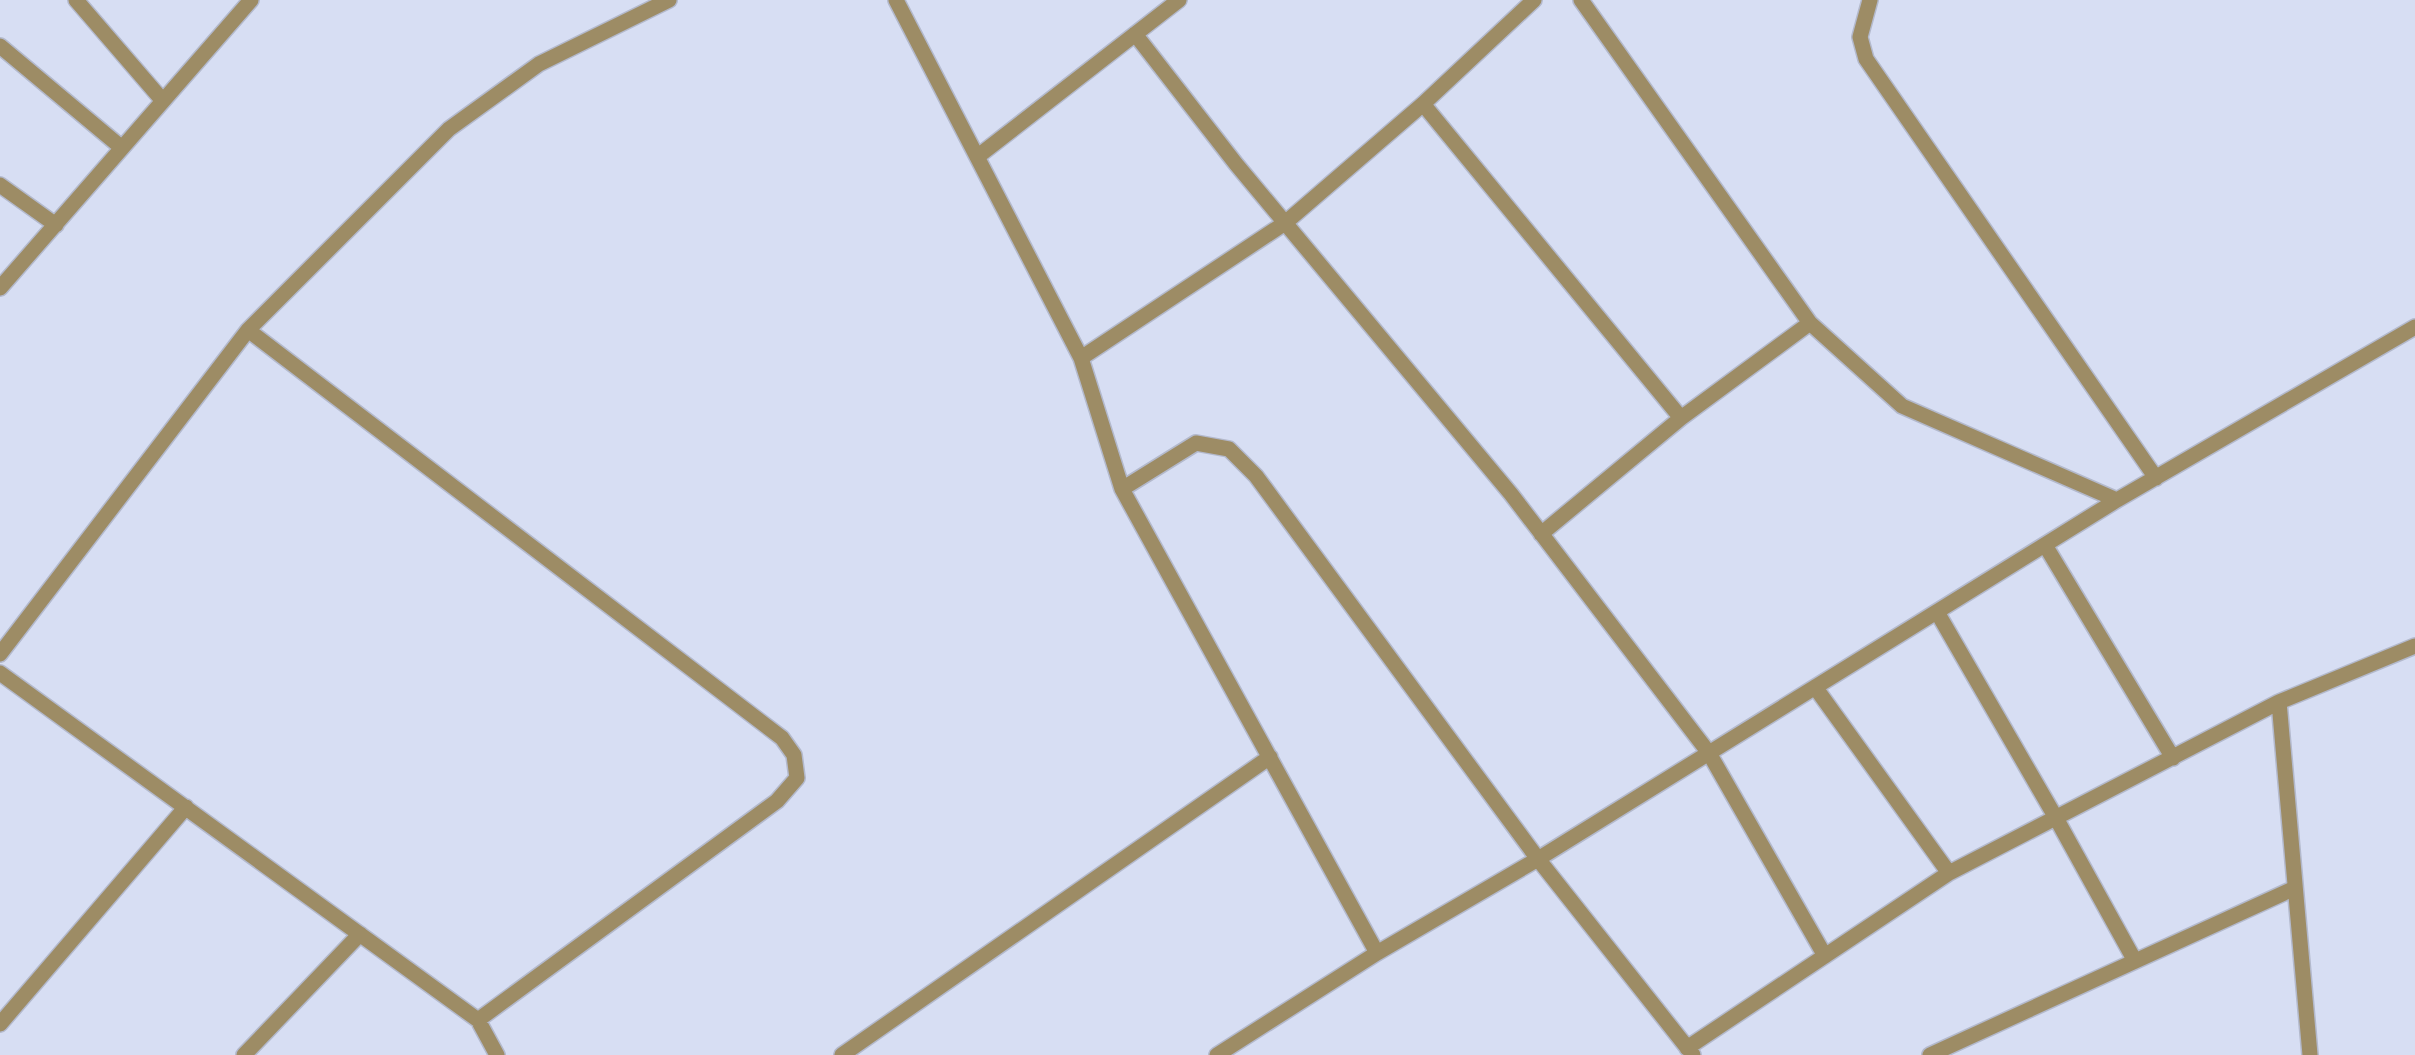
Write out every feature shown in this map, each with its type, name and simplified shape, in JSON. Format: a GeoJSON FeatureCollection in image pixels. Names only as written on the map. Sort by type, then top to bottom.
{"type":"FeatureCollection","features":[{"type":"Feature","properties":{"kind":"street"},"geometry":{"type":"LineString","coordinates":[[76,0],[163,101]]}},
{"type":"Feature","properties":{"kind":"street"},"geometry":{"type":"LineString","coordinates":[[0,288],[251,0]]}},
{"type":"Feature","properties":{"kind":"street"},"geometry":{"type":"LineString","coordinates":[[0,654],[248,330],[449,129],[539,64],[669,0]]}},
{"type":"Feature","properties":{"kind":"street"},"geometry":{"type":"LineString","coordinates":[[896,0],[1081,358],[1122,489],[1377,953]]}},
{"type":"Feature","properties":{"kind":"street"},"geometry":{"type":"LineString","coordinates":[[977,157],[1179,0]]}},
{"type":"Feature","properties":{"kind":"street"},"geometry":{"type":"LineString","coordinates":[[1081,358],[1285,223],[1423,104],[1534,0]]}},
{"type":"Feature","properties":{"kind":"street"},"geometry":{"type":"LineString","coordinates":[[1581,0],[1810,323],[1902,406],[2117,500]]}},
{"type":"Feature","properties":{"kind":"street"},"geometry":{"type":"LineString","coordinates":[[1870,0],[1860,37],[1866,59],[2156,478]]}},
{"type":"Feature","properties":{"kind":"street"},"geometry":{"type":"LineString","coordinates":[[1135,34],[1236,164],[1511,494],[1709,753],[1825,956]]}},
{"type":"Feature","properties":{"kind":"street"},"geometry":{"type":"LineString","coordinates":[[0,46],[122,148]]}},
{"type":"Feature","properties":{"kind":"street"},"geometry":{"type":"LineString","coordinates":[[1423,104],[1681,418]]}},
{"type":"Feature","properties":{"kind":"street"},"geometry":{"type":"LineString","coordinates":[[0,185],[56,225]]}},
{"type":"Feature","properties":{"kind":"street"},"geometry":{"type":"LineString","coordinates":[[1541,534],[1681,418],[1810,323]]}},
{"type":"Feature","properties":{"kind":"street"},"geometry":{"type":"LineString","coordinates":[[1217,1055],[1377,953],[1538,858],[2117,500],[2415,327]]}},
{"type":"Feature","properties":{"kind":"street"},"geometry":{"type":"LineString","coordinates":[[248,330],[782,738],[794,755],[797,778],[777,801],[478,1020]]}},
{"type":"Feature","properties":{"kind":"street"},"geometry":{"type":"LineString","coordinates":[[1122,489],[1196,443],[1229,449],[1256,476],[1538,858],[1690,1052],[1825,956],[1949,873],[2279,702],[2415,646]]}},
{"type":"Feature","properties":{"kind":"street"},"geometry":{"type":"LineString","coordinates":[[2045,545],[2173,758]]}},
{"type":"Feature","properties":{"kind":"street"},"geometry":{"type":"LineString","coordinates":[[1937,612],[2056,818],[2135,961]]}},
{"type":"Feature","properties":{"kind":"street"},"geometry":{"type":"LineString","coordinates":[[0,673],[478,1020],[498,1055]]}},
{"type":"Feature","properties":{"kind":"street"},"geometry":{"type":"LineString","coordinates":[[1815,687],[1949,873]]}},
{"type":"Feature","properties":{"kind":"street"},"geometry":{"type":"LineString","coordinates":[[2279,702],[2310,1055]]}},
{"type":"Feature","properties":{"kind":"street"},"geometry":{"type":"LineString","coordinates":[[842,1055],[1270,757]]}},
{"type":"Feature","properties":{"kind":"street"},"geometry":{"type":"LineString","coordinates":[[0,1024],[186,807]]}},
{"type":"Feature","properties":{"kind":"street"},"geometry":{"type":"LineString","coordinates":[[1930,1055],[2295,888]]}},
{"type":"Feature","properties":{"kind":"street"},"geometry":{"type":"LineString","coordinates":[[244,1055],[360,934]]}}]}
